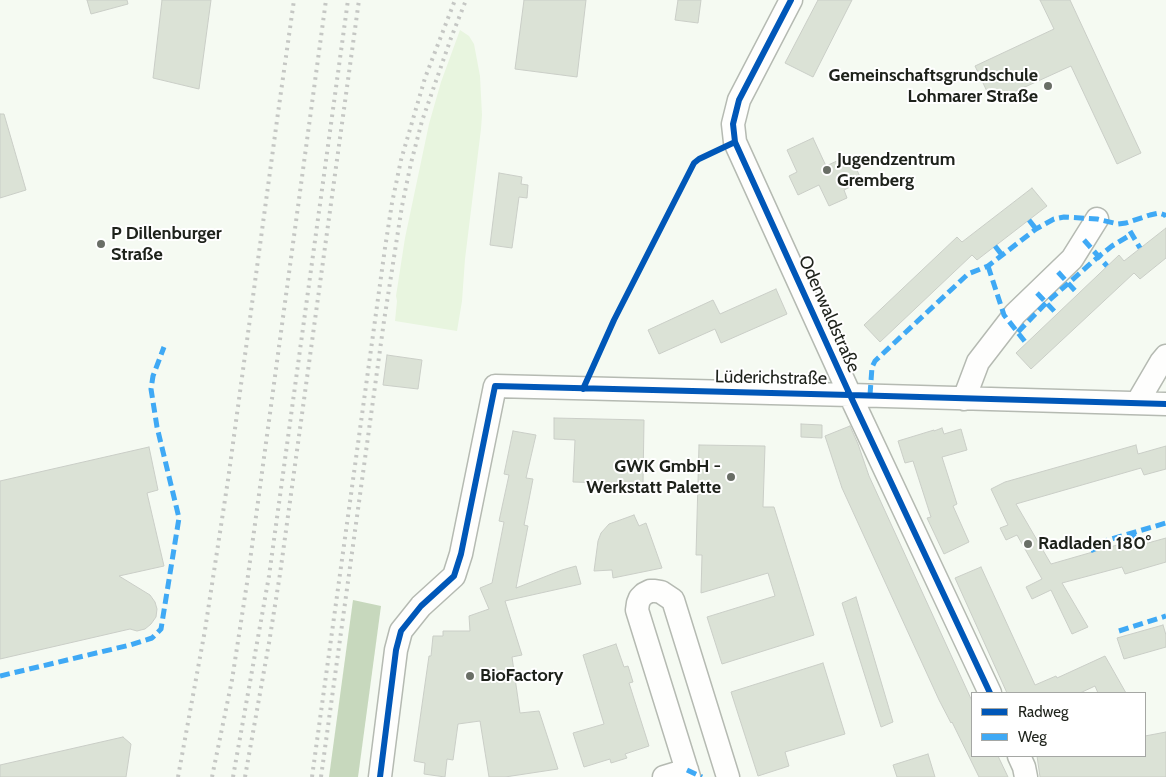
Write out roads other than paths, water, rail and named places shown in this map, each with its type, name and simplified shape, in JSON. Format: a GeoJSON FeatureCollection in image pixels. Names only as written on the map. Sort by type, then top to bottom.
{"type":"FeatureCollection","features":[{"type":"Feature","properties":{"kind":"street","name":"Odenwaldstraße"},"geometry":{"type":"LineString","coordinates":[[791,0],[739,100],[732,124],[735,142],[990,692]]}},
{"type":"Feature","properties":{"kind":"street"},"geometry":{"type":"LineString","coordinates":[[964,399],[978,362],[1015,314],[1072,259],[1097,219]]}},
{"type":"Feature","properties":{"kind":"street"},"geometry":{"type":"LineString","coordinates":[[1137,404],[1166,356]]}},
{"type":"Feature","properties":{"kind":"street","name":"Lüderichstraße"},"geometry":{"type":"LineString","coordinates":[[380,777],[396,650],[401,631],[422,606],[454,576],[461,554],[495,386],[850,394],[1166,404]]}},
{"type":"Feature","properties":{"kind":"street"},"geometry":{"type":"LineString","coordinates":[[664,777],[688,773],[637,610],[640,598],[644,594],[656,590],[673,600],[728,777]]}},
{"type":"Feature","properties":{"kind":"street"},"geometry":{"type":"LineString","coordinates":[[1019,757],[1026,777]]}},
{"type":"Feature","properties":{"kind":"railway"},"geometry":{"type":"LineString","coordinates":[[178,777],[205,630],[228,480],[294,0]]}},
{"type":"Feature","properties":{"kind":"railway"},"geometry":{"type":"LineString","coordinates":[[212,777],[232,680],[247,583],[326,0]]}},
{"type":"Feature","properties":{"kind":"railway"},"geometry":{"type":"LineString","coordinates":[[233,777],[269,576],[348,0]]}},
{"type":"Feature","properties":{"kind":"railway"},"geometry":{"type":"LineString","coordinates":[[245,777],[280,574],[359,0]]}},
{"type":"Feature","properties":{"kind":"railway"},"geometry":{"type":"LineString","coordinates":[[312,777],[392,203],[401,160],[425,78],[455,0]]}},
{"type":"Feature","properties":{"kind":"railway"},"geometry":{"type":"LineString","coordinates":[[321,777],[384,321],[402,206],[422,121],[466,0]]}},
{"type":"Feature","properties":{"kind":"place","name":"Gemeinschaftsgrundschule Lohmarer Straße"},"geometry":{"type":"Point","coordinates":[1048,86]}},
{"type":"Feature","properties":{"kind":"place","name":"Jugendzentrum Gremberg"},"geometry":{"type":"Point","coordinates":[827,170]}},
{"type":"Feature","properties":{"kind":"place","name":"P Dillenburger Straße"},"geometry":{"type":"Point","coordinates":[101,244]}},
{"type":"Feature","properties":{"kind":"place","name":"GWK GmbH - Werkstatt Palette"},"geometry":{"type":"Point","coordinates":[731,477]}},
{"type":"Feature","properties":{"kind":"place","name":"Radladen 180°"},"geometry":{"type":"Point","coordinates":[1028,544]}},
{"type":"Feature","properties":{"kind":"place","name":"BioFactory"},"geometry":{"type":"Point","coordinates":[470,676]}}]}
